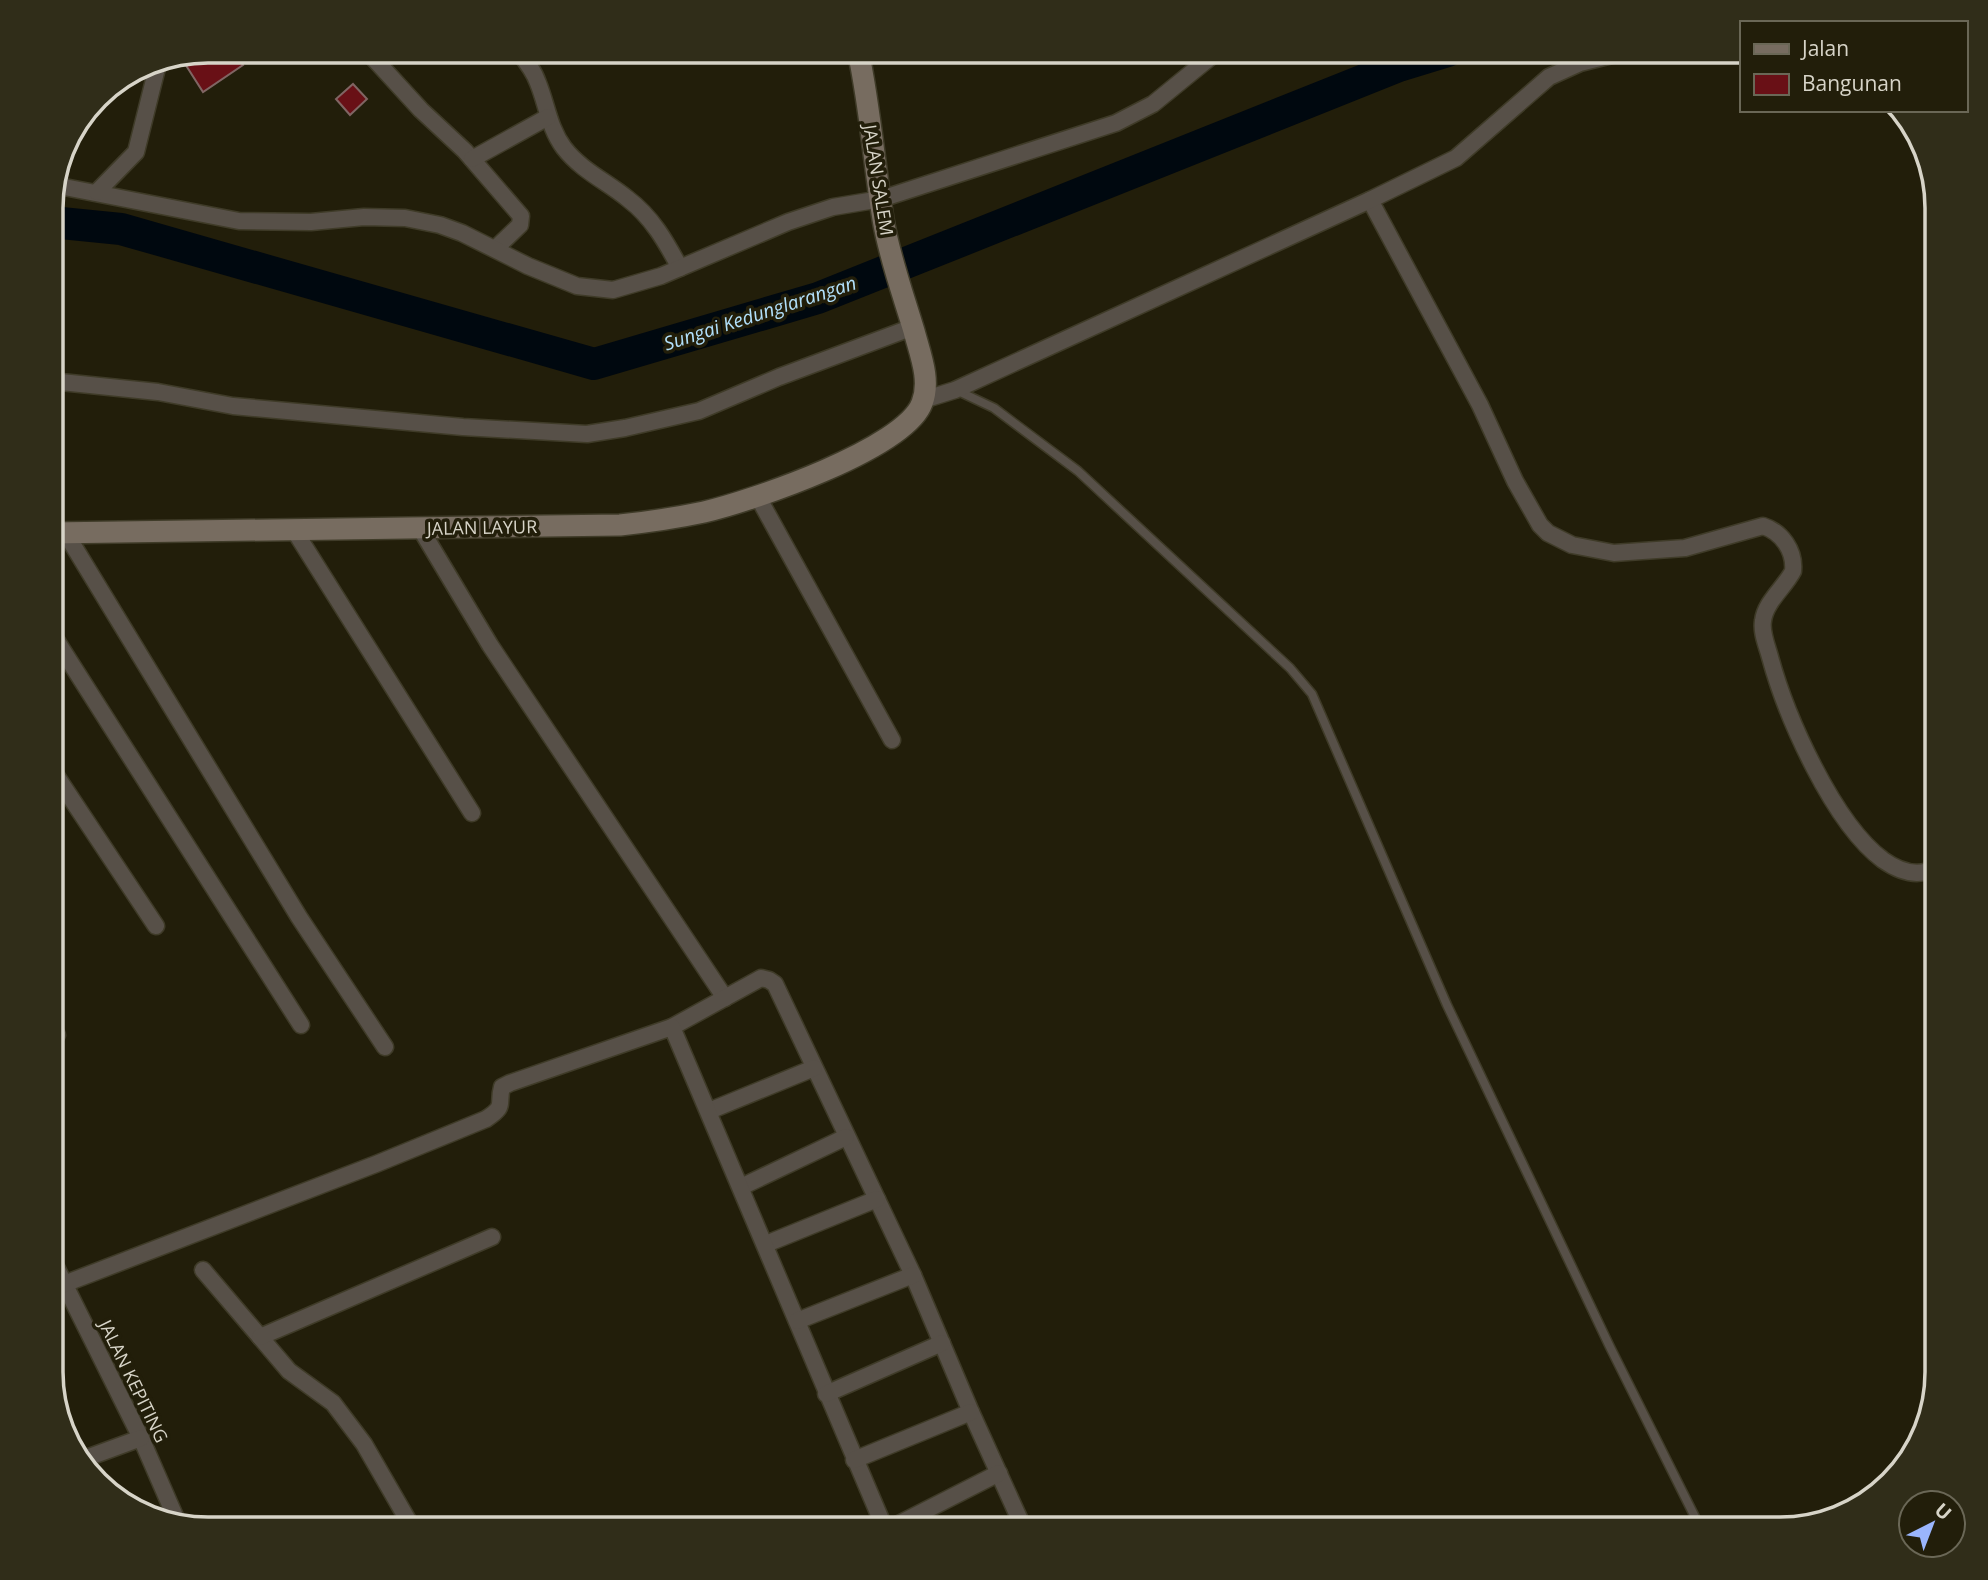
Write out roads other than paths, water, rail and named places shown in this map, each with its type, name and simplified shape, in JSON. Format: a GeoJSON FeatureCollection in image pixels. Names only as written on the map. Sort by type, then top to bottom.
{"type":"FeatureCollection","features":[{"type":"Feature","properties":{"kind":"street"},"geometry":{"type":"LineString","coordinates":[[378,63],[421,110],[472,159],[521,216],[520,225],[495,249]]}},
{"type":"Feature","properties":{"kind":"street"},"geometry":{"type":"LineString","coordinates":[[527,63],[534,72],[548,117],[565,149],[583,169],[628,198],[661,233],[680,268]]}},
{"type":"Feature","properties":{"kind":"street","name":"JALAN SALEM"},"geometry":{"type":"LineString","coordinates":[[861,63],[883,221],[925,371],[923,400]]}},
{"type":"Feature","properties":{"kind":"street"},"geometry":{"type":"LineString","coordinates":[[65,187],[239,220],[311,222],[364,217],[404,218],[440,225],[577,286],[613,290],[680,268],[788,222],[833,207],[881,199],[1116,123],[1153,104],[1203,63]]}},
{"type":"Feature","properties":{"kind":"street"},"geometry":{"type":"LineString","coordinates":[[923,400],[955,390],[1456,159],[1549,77],[1580,63]]}},
{"type":"Feature","properties":{"kind":"street"},"geometry":{"type":"LineString","coordinates":[[97,192],[136,152],[156,73]]}},
{"type":"Feature","properties":{"kind":"street"},"geometry":{"type":"LineString","coordinates":[[472,159],[548,117]]}},
{"type":"Feature","properties":{"kind":"street"},"geometry":{"type":"LineString","coordinates":[[1370,200],[1480,405],[1515,481],[1540,525],[1548,533],[1572,545],[1614,553],[1685,548],[1763,526],[1780,536],[1790,552],[1793,571],[1766,611],[1762,623],[1776,679],[1790,718],[1824,783],[1854,830],[1882,859],[1911,873],[1925,873]]}},
{"type":"Feature","properties":{"kind":"street"},"geometry":{"type":"LineString","coordinates":[[63,382],[158,392],[247,407],[463,427],[587,434],[699,411],[910,317]]}},
{"type":"Feature","properties":{"kind":"street","name":"JALAN LAYUR"},"geometry":{"type":"LineString","coordinates":[[63,533],[620,525],[706,512],[758,497],[871,450],[895,435],[918,413],[923,400]]}},
{"type":"Feature","properties":{"kind":"street"},"geometry":{"type":"LineString","coordinates":[[758,497],[892,740]]}},
{"type":"Feature","properties":{"kind":"street"},"geometry":{"type":"LineString","coordinates":[[420,528],[490,645],[725,998]]}},
{"type":"Feature","properties":{"kind":"street"},"geometry":{"type":"LineString","coordinates":[[295,530],[472,813]]}},
{"type":"Feature","properties":{"kind":"street"},"geometry":{"type":"LineString","coordinates":[[63,541],[299,917],[384,1047]]}},
{"type":"Feature","properties":{"kind":"street"},"geometry":{"type":"LineString","coordinates":[[63,651],[301,1025]]}},
{"type":"Feature","properties":{"kind":"street"},"geometry":{"type":"LineString","coordinates":[[63,786],[156,926]]}},
{"type":"Feature","properties":{"kind":"street"},"geometry":{"type":"LineString","coordinates":[[63,1284],[486,1119],[496,1112],[501,1104],[502,1087],[509,1083],[672,1027],[761,978],[775,984],[913,1275],[1019,1517]]}},
{"type":"Feature","properties":{"kind":"street"},"geometry":{"type":"LineString","coordinates":[[672,1027],[741,1186],[826,1394],[881,1517]]}},
{"type":"Feature","properties":{"kind":"street"},"geometry":{"type":"LineString","coordinates":[[709,1111],[814,1068]]}},
{"type":"Feature","properties":{"kind":"street"},"geometry":{"type":"LineString","coordinates":[[741,1186],[846,1137]]}},
{"type":"Feature","properties":{"kind":"street"},"geometry":{"type":"LineString","coordinates":[[765,1244],[877,1199]]}},
{"type":"Feature","properties":{"kind":"street"},"geometry":{"type":"LineString","coordinates":[[260,1337],[492,1237]]}},
{"type":"Feature","properties":{"kind":"street"},"geometry":{"type":"LineString","coordinates":[[203,1270],[289,1371],[333,1403],[364,1444],[406,1517]]}},
{"type":"Feature","properties":{"kind":"street"},"geometry":{"type":"LineString","coordinates":[[797,1321],[913,1275]]}},
{"type":"Feature","properties":{"kind":"street","name":"JALAN KEPITING"},"geometry":{"type":"LineString","coordinates":[[63,1295],[141,1438],[173,1513]]}},
{"type":"Feature","properties":{"kind":"street"},"geometry":{"type":"LineString","coordinates":[[826,1394],[942,1343]]}},
{"type":"Feature","properties":{"kind":"street"},"geometry":{"type":"LineString","coordinates":[[855,1460],[971,1412]]}},
{"type":"Feature","properties":{"kind":"street"},"geometry":{"type":"LineString","coordinates":[[91,1456],[141,1438]]}},
{"type":"Feature","properties":{"kind":"street"},"geometry":{"type":"LineString","coordinates":[[911,1517],[999,1473]]}},
{"type":"Feature","properties":{"kind":"lane"},"geometry":{"type":"LineString","coordinates":[[955,390],[995,408],[1079,471],[1290,668],[1312,694],[1447,1005],[1610,1347],[1695,1517]]}},
{"type":"Feature","properties":{"kind":"waterway","name":"Sungai Kedunglarangan"},"geometry":{"type":"LineString","coordinates":[[63,223],[121,229],[594,364],[818,298],[1409,63]]}}]}
